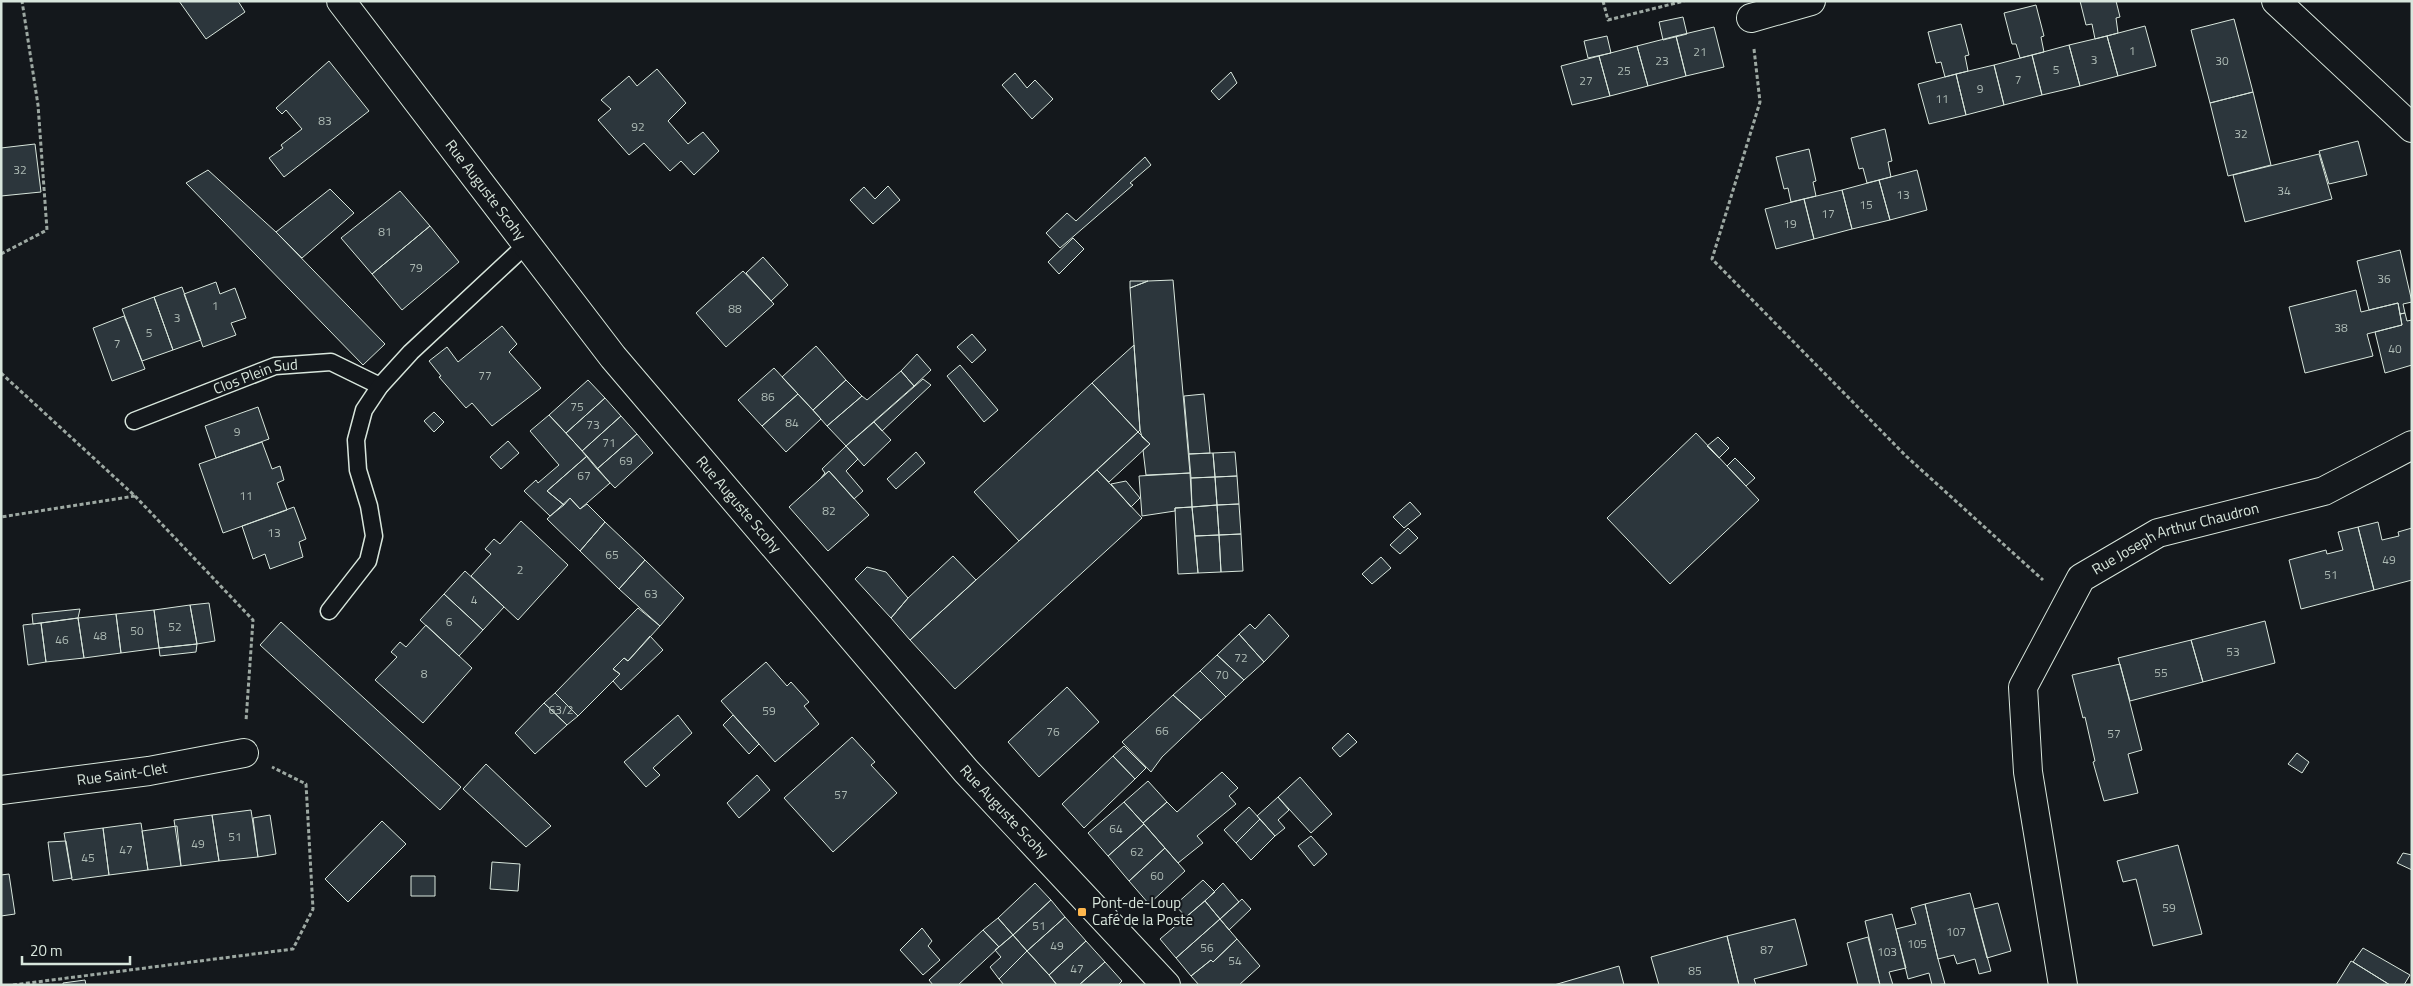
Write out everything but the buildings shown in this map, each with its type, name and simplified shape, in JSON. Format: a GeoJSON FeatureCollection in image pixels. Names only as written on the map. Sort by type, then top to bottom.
{"type":"FeatureCollection","features":[{"type":"Feature","properties":{"kind":"street","name":"Rue Auguste Scohy"},"geometry":{"type":"LineString","coordinates":[[341,1],[613,357],[966,770],[1166,985]]}},
{"type":"Feature","properties":{"kind":"street"},"geometry":{"type":"LineString","coordinates":[[1751,18],[1811,1]]}},
{"type":"Feature","properties":{"kind":"street"},"geometry":{"type":"LineString","coordinates":[[2280,5],[2311,1]]}},
{"type":"Feature","properties":{"kind":"street"},"geometry":{"type":"LineString","coordinates":[[2280,5],[2412,128]]}},
{"type":"Feature","properties":{"kind":"street","name":"Rue Joseph Arthur Chaudron"},"geometry":{"type":"LineString","coordinates":[[2063,985],[2028,772],[2023,687],[2080,578],[2158,533],[2324,491],[2412,445]]}},
{"type":"Feature","properties":{"kind":"street","name":"Rue Saint-Clet"},"geometry":{"type":"LineString","coordinates":[[1,790],[149,771],[244,753]]}},
{"type":"Feature","properties":{"kind":"lane"},"geometry":{"type":"LineString","coordinates":[[329,611],[368,561],[374,536],[369,506],[358,470],[356,440],[364,410],[380,386],[411,352],[527,244]]}},
{"type":"Feature","properties":{"kind":"lane","name":"Clos Plein Sud"},"geometry":{"type":"LineString","coordinates":[[134,421],[275,366],[331,362],[380,386]]}},
{"type":"Feature","properties":{"kind":"path"},"geometry":{"type":"LineString","coordinates":[[1,254],[48,230],[38,105],[22,1]]}},
{"type":"Feature","properties":{"kind":"path"},"geometry":{"type":"LineString","coordinates":[[1603,1],[1608,20],[1684,1]]}},
{"type":"Feature","properties":{"kind":"path"},"geometry":{"type":"LineString","coordinates":[[1751,18],[1760,102],[1712,259],[1906,456],[2068,602]]}},
{"type":"Feature","properties":{"kind":"path"},"geometry":{"type":"LineString","coordinates":[[1,373],[135,496],[253,620],[244,753],[306,784],[313,909],[293,949],[13,985]]}},
{"type":"Feature","properties":{"kind":"path"},"geometry":{"type":"LineString","coordinates":[[1,517],[135,496]]}},
{"type":"Feature","properties":{"kind":"place","name":"Pont-de-Loup Café de la Poste"},"geometry":{"type":"Point","coordinates":[1082,912]}}]}
